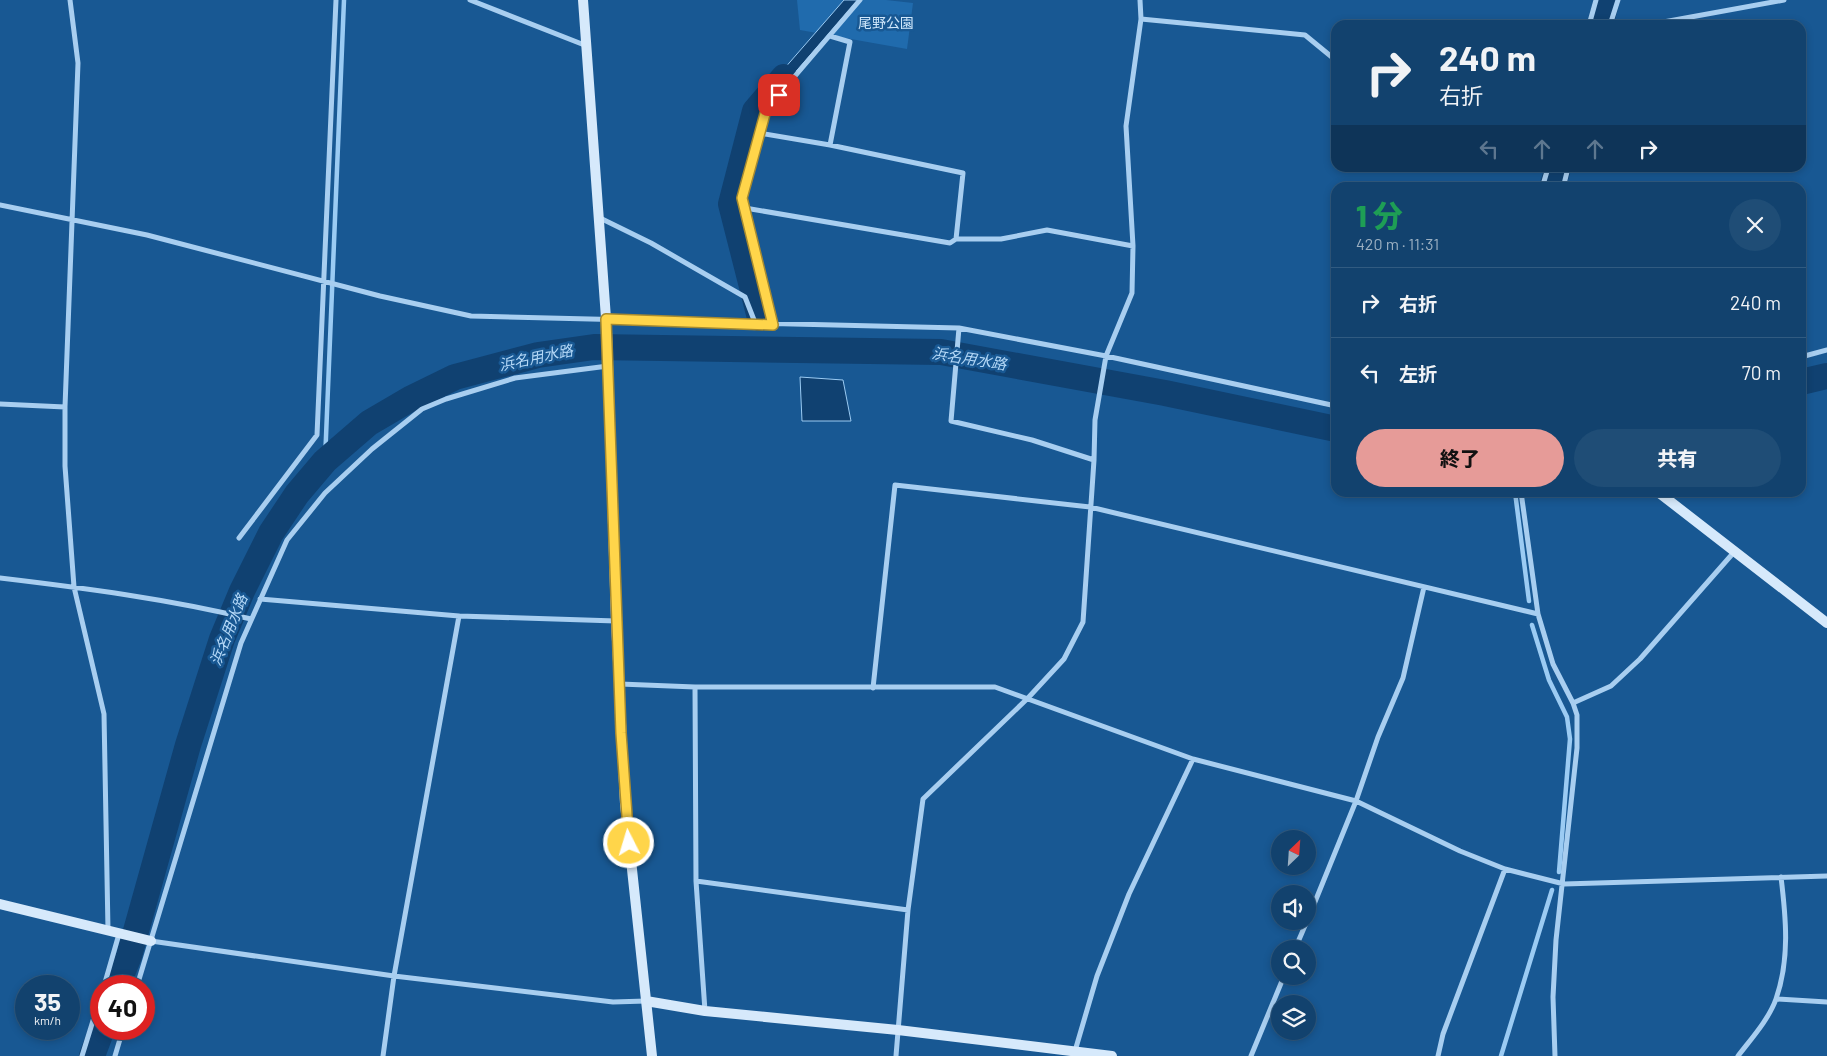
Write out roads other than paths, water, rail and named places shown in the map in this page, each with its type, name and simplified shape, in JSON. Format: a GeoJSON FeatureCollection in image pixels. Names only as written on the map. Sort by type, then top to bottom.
{"type":"FeatureCollection","features":[{"type":"Feature","properties":{"kind":"street"},"geometry":{"type":"LineString","coordinates":[[70,0],[78,63],[65,407],[66,476],[74,586],[104,714],[108,930]]}},
{"type":"Feature","properties":{"kind":"street"},"geometry":{"type":"LineString","coordinates":[[239,538],[317,436],[336,0]]}},
{"type":"Feature","properties":{"kind":"street"},"geometry":{"type":"LineString","coordinates":[[470,0],[587,46]]}},
{"type":"Feature","properties":{"kind":"street"},"geometry":{"type":"LineString","coordinates":[[583,0],[607,332],[616,621],[625,804],[652,1056]]}},
{"type":"Feature","properties":{"kind":"street"},"geometry":{"type":"LineString","coordinates":[[773,325],[742,198],[759,133],[766,110],[860,0]]}},
{"type":"Feature","properties":{"kind":"street"},"geometry":{"type":"LineString","coordinates":[[896,1056],[908,910],[923,799],[1028,698],[1064,659],[1083,622],[1094,460],[1094,420],[1106,356],[1132,293],[1133,246],[1126,126],[1141,19],[1140,0]]}},
{"type":"Feature","properties":{"kind":"street"},"geometry":{"type":"LineString","coordinates":[[1590,20],[1596,0]]}},
{"type":"Feature","properties":{"kind":"street"},"geometry":{"type":"LineString","coordinates":[[1612,20],[1618,0]]}},
{"type":"Feature","properties":{"kind":"street"},"geometry":{"type":"LineString","coordinates":[[1674,20],[1784,0]]}},
{"type":"Feature","properties":{"kind":"street"},"geometry":{"type":"LineString","coordinates":[[1141,19],[1305,35],[1331,56]]}},
{"type":"Feature","properties":{"kind":"street"},"geometry":{"type":"LineString","coordinates":[[830,36],[850,42],[830,145]]}},
{"type":"Feature","properties":{"kind":"street"},"geometry":{"type":"LineString","coordinates":[[759,133],[830,145],[963,173],[956,239]]}},
{"type":"Feature","properties":{"kind":"street"},"geometry":{"type":"LineString","coordinates":[[0,205],[147,235],[340,286],[471,316],[756,325],[959,328],[1106,356],[1331,405]]}},
{"type":"Feature","properties":{"kind":"street"},"geometry":{"type":"LineString","coordinates":[[745,208],[950,243],[956,239],[1001,239],[1047,230],[1133,246]]}},
{"type":"Feature","properties":{"kind":"street"},"geometry":{"type":"LineString","coordinates":[[600,218],[651,243],[745,297],[756,325]]}},
{"type":"Feature","properties":{"kind":"street"},"geometry":{"type":"LineString","coordinates":[[959,328],[951,422],[1032,440],[1094,460]]}},
{"type":"Feature","properties":{"kind":"street"},"geometry":{"type":"LineString","coordinates":[[1806,356],[1827,350]]}},
{"type":"Feature","properties":{"kind":"street"},"geometry":{"type":"LineString","coordinates":[[139,975],[147,940],[214,738],[241,643],[250,619],[287,540],[325,493],[372,449],[422,410],[446,399],[515,378],[608,366]]}},
{"type":"Feature","properties":{"kind":"street"},"geometry":{"type":"LineString","coordinates":[[0,404],[65,407]]}},
{"type":"Feature","properties":{"kind":"street"},"geometry":{"type":"LineString","coordinates":[[873,688],[895,486],[1090,508],[1538,614]]}},
{"type":"Feature","properties":{"kind":"street"},"geometry":{"type":"LineString","coordinates":[[1522,497],[1538,614],[1553,664],[1577,715],[1577,748],[1564,884],[1556,940],[1553,997],[1555,1056]]}},
{"type":"Feature","properties":{"kind":"street"},"geometry":{"type":"LineString","coordinates":[[1665,497],[1827,623]]}},
{"type":"Feature","properties":{"kind":"street"},"geometry":{"type":"LineString","coordinates":[[1573,703],[1611,686],[1640,658],[1735,551]]}},
{"type":"Feature","properties":{"kind":"street"},"geometry":{"type":"LineString","coordinates":[[0,578],[74,586],[214,610],[250,619]]}},
{"type":"Feature","properties":{"kind":"street"},"geometry":{"type":"LineString","coordinates":[[1316,898],[1356,801],[1378,737],[1403,678],[1424,587]]}},
{"type":"Feature","properties":{"kind":"street"},"geometry":{"type":"LineString","coordinates":[[260,599],[459,616],[616,621]]}},
{"type":"Feature","properties":{"kind":"street"},"geometry":{"type":"LineString","coordinates":[[383,1056],[394,976],[459,616]]}},
{"type":"Feature","properties":{"kind":"street"},"geometry":{"type":"LineString","coordinates":[[620,684],[695,687],[995,687],[1193,759],[1356,801],[1460,851],[1505,869],[1564,884],[1827,876]]}},
{"type":"Feature","properties":{"kind":"street"},"geometry":{"type":"LineString","coordinates":[[695,687],[696,881],[704,1011]]}},
{"type":"Feature","properties":{"kind":"street"},"geometry":{"type":"LineString","coordinates":[[1075,1051],[1097,976],[1129,894],[1193,759]]}},
{"type":"Feature","properties":{"kind":"street"},"geometry":{"type":"LineString","coordinates":[[1438,1056],[1443,1034],[1505,869]]}},
{"type":"Feature","properties":{"kind":"street"},"geometry":{"type":"LineString","coordinates":[[1738,1056],[1776,1000],[1787,923],[1781,877]]}},
{"type":"Feature","properties":{"kind":"street"},"geometry":{"type":"LineString","coordinates":[[696,881],[908,910]]}},
{"type":"Feature","properties":{"kind":"street"},"geometry":{"type":"LineString","coordinates":[[0,904],[147,940],[394,976],[613,1002],[646,1001],[704,1011],[898,1030],[1112,1056]]}},
{"type":"Feature","properties":{"kind":"street"},"geometry":{"type":"LineString","coordinates":[[108,975],[121,934]]}},
{"type":"Feature","properties":{"kind":"street"},"geometry":{"type":"LineString","coordinates":[[1251,1056],[1280,985]]}},
{"type":"Feature","properties":{"kind":"street"},"geometry":{"type":"LineString","coordinates":[[1776,1000],[1827,1002]]}},
{"type":"Feature","properties":{"kind":"street"},"geometry":{"type":"LineString","coordinates":[[82,1056],[90,1030]]}},
{"type":"Feature","properties":{"kind":"street"},"geometry":{"type":"LineString","coordinates":[[115,1056],[120,1040]]}},
{"type":"Feature","properties":{"kind":"waterway"},"geometry":{"type":"LineString","coordinates":[[325,461],[344,0]]}},
{"type":"Feature","properties":{"kind":"waterway"},"geometry":{"type":"LineString","coordinates":[[1601,20],[1607,0]]}},
{"type":"Feature","properties":{"kind":"waterway"},"geometry":{"type":"LineString","coordinates":[[760,318],[731,204],[755,111],[784,77]]}},
{"type":"Feature","properties":{"kind":"waterway"},"geometry":{"type":"LineString","coordinates":[[1554,182],[1557,172]]}},
{"type":"Feature","properties":{"kind":"waterway","name":"浜名用水路"},"geometry":{"type":"LineString","coordinates":[[121,975],[129,956],[188,745],[222,639],[242,591],[271,533],[297,494],[325,461],[369,423],[410,399],[455,377],[538,355],[594,347],[941,352],[1165,393],[1331,428]]}},
{"type":"Feature","properties":{"kind":"waterway"},"geometry":{"type":"LineString","coordinates":[[1806,381],[1827,376]]}},
{"type":"Feature","properties":{"kind":"waterway"},"geometry":{"type":"LineString","coordinates":[[1516,497],[1529,601]]}},
{"type":"Feature","properties":{"kind":"waterway"},"geometry":{"type":"LineString","coordinates":[[1532,625],[1549,680],[1567,717],[1570,739],[1559,872]]}},
{"type":"Feature","properties":{"kind":"waterway"},"geometry":{"type":"LineString","coordinates":[[1501,1056],[1552,890]]}},
{"type":"Feature","properties":{"kind":"waterway","name":"浜名用水路"},"geometry":{"type":"LineString","coordinates":[[92,1056],[98,1040]]}},
{"type":"Feature","properties":{"kind":"park label","name":"尾野公園"},"geometry":{"type":"Point","coordinates":[886,23]}}]}
